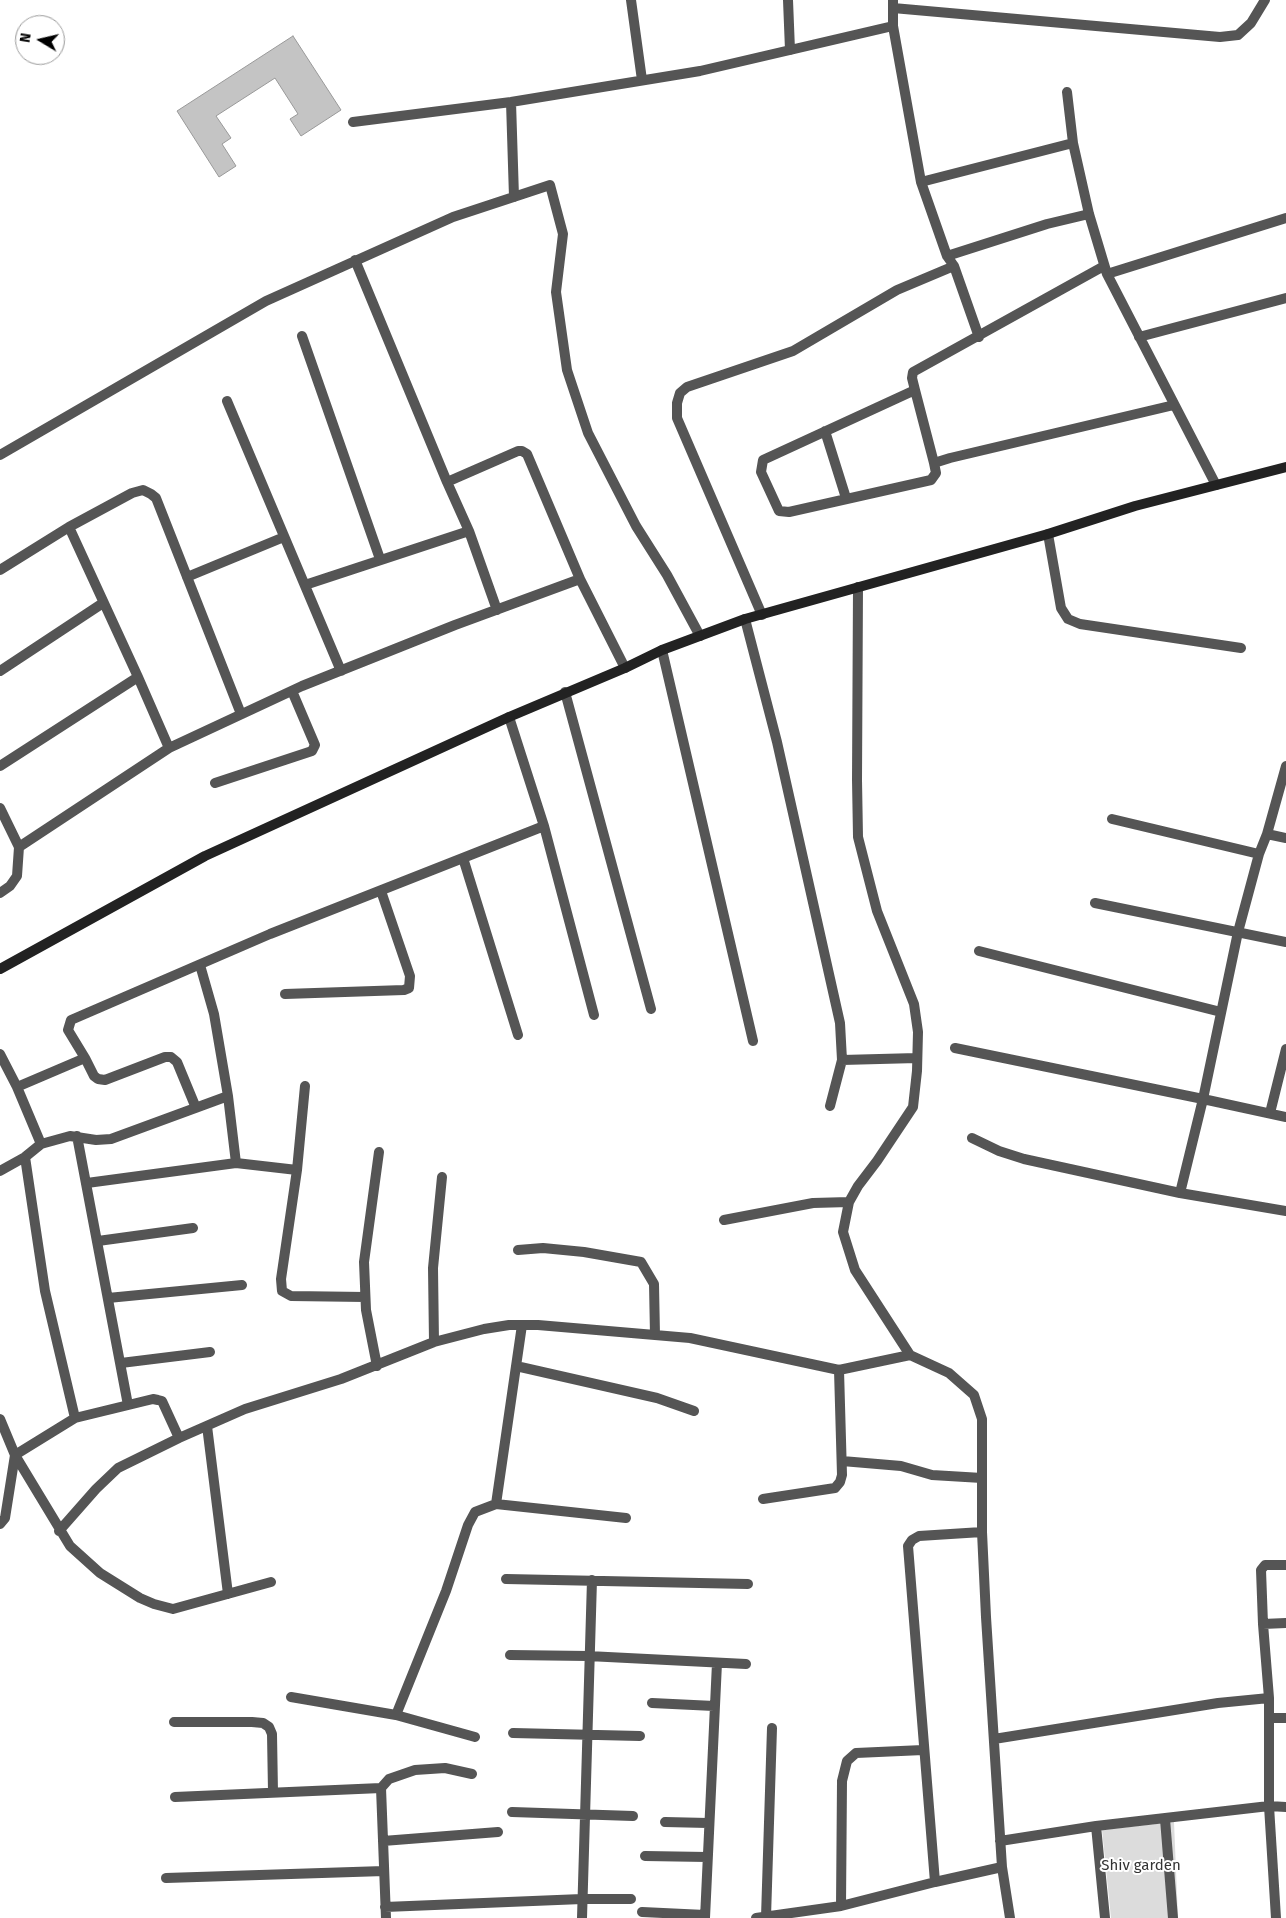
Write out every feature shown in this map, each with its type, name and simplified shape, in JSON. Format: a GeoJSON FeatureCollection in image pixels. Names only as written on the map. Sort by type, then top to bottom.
{"type":"FeatureCollection","features":[{"type":"Feature","properties":{"kind":"street"},"geometry":{"type":"LineString","coordinates":[[631,0],[642,80]]}},
{"type":"Feature","properties":{"kind":"street"},"geometry":{"type":"LineString","coordinates":[[788,0],[790,50]]}},
{"type":"Feature","properties":{"kind":"street"},"geometry":{"type":"LineString","coordinates":[[979,337],[954,266],[947,256],[921,182],[893,26],[893,4],[1220,37],[1238,35],[1251,23],[1265,0]]}},
{"type":"Feature","properties":{"kind":"street"},"geometry":{"type":"LineString","coordinates":[[353,122],[511,102],[700,71],[893,26]]}},
{"type":"Feature","properties":{"kind":"street"},"geometry":{"type":"LineString","coordinates":[[1067,92],[1073,143],[1089,214],[1105,270],[1216,485]]}},
{"type":"Feature","properties":{"kind":"street"},"geometry":{"type":"LineString","coordinates":[[511,102],[514,197]]}},
{"type":"Feature","properties":{"kind":"street"},"geometry":{"type":"LineString","coordinates":[[921,182],[1073,143]]}},
{"type":"Feature","properties":{"kind":"street"},"geometry":{"type":"LineString","coordinates":[[0,455],[266,301],[452,217],[550,185],[563,234],[556,292],[567,370],[588,433],[636,526],[667,575],[700,636]]}},
{"type":"Feature","properties":{"kind":"street"},"geometry":{"type":"LineString","coordinates":[[947,256],[1047,224],[1089,214]]}},
{"type":"Feature","properties":{"kind":"street"},"geometry":{"type":"LineString","coordinates":[[915,390],[763,460],[761,472],[779,511],[782,513],[931,480],[936,473],[912,378],[915,370],[1105,270],[1286,218]]}},
{"type":"Feature","properties":{"kind":"street"},"geometry":{"type":"LineString","coordinates":[[355,260],[468,531],[497,610]]}},
{"type":"Feature","properties":{"kind":"street"},"geometry":{"type":"LineString","coordinates":[[762,615],[677,418],[677,403],[680,393],[687,387],[794,351],[897,290],[954,266]]}},
{"type":"Feature","properties":{"kind":"street"},"geometry":{"type":"LineString","coordinates":[[1139,337],[1286,298]]}},
{"type":"Feature","properties":{"kind":"street"},"geometry":{"type":"LineString","coordinates":[[302,336],[380,559]]}},
{"type":"Feature","properties":{"kind":"street"},"geometry":{"type":"LineString","coordinates":[[226,401],[341,671]]}},
{"type":"Feature","properties":{"kind":"street"},"geometry":{"type":"LineString","coordinates":[[934,463],[1174,405]]}},
{"type":"Feature","properties":{"kind":"street"},"geometry":{"type":"LineString","coordinates":[[825,431],[846,498]]}},
{"type":"Feature","properties":{"kind":"street"},"geometry":{"type":"LineString","coordinates":[[447,482],[518,451],[527,454],[580,579],[625,668]]}},
{"type":"Feature","properties":{"kind":"street"},"geometry":{"type":"LineString","coordinates":[[0,969],[205,856],[509,717],[625,668],[662,650],[745,619],[1048,534],[1135,506],[1286,467]]}},
{"type":"Feature","properties":{"kind":"street"},"geometry":{"type":"LineString","coordinates":[[0,570],[69,527],[132,493],[143,490],[156,498],[241,714]]}},
{"type":"Feature","properties":{"kind":"street"},"geometry":{"type":"LineString","coordinates":[[69,527],[169,748]]}},
{"type":"Feature","properties":{"kind":"street"},"geometry":{"type":"LineString","coordinates":[[305,585],[468,531]]}},
{"type":"Feature","properties":{"kind":"street"},"geometry":{"type":"LineString","coordinates":[[1048,534],[1061,608],[1068,619],[1080,624],[1241,648]]}},
{"type":"Feature","properties":{"kind":"street"},"geometry":{"type":"LineString","coordinates":[[187,577],[284,537]]}},
{"type":"Feature","properties":{"kind":"street"},"geometry":{"type":"LineString","coordinates":[[18,847],[169,748],[292,691],[580,579]]}},
{"type":"Feature","properties":{"kind":"street"},"geometry":{"type":"LineString","coordinates":[[858,587],[856,780],[858,837],[877,911],[914,1004],[918,1032],[913,1107],[849,1202],[843,1232],[855,1270],[910,1355],[949,1373],[974,1394],[982,1420],[982,1532],[1000,1841],[1010,1918]]}},
{"type":"Feature","properties":{"kind":"street"},"geometry":{"type":"LineString","coordinates":[[0,671],[104,603]]}},
{"type":"Feature","properties":{"kind":"street"},"geometry":{"type":"LineString","coordinates":[[745,619],[778,742],[840,1023],[842,1060],[830,1106]]}},
{"type":"Feature","properties":{"kind":"street"},"geometry":{"type":"LineString","coordinates":[[662,650],[753,1041]]}},
{"type":"Feature","properties":{"kind":"street"},"geometry":{"type":"LineString","coordinates":[[0,766],[138,677]]}},
{"type":"Feature","properties":{"kind":"street"},"geometry":{"type":"LineString","coordinates":[[215,784],[312,751],[315,745],[292,691]]}},
{"type":"Feature","properties":{"kind":"street"},"geometry":{"type":"LineString","coordinates":[[565,692],[651,1009]]}},
{"type":"Feature","properties":{"kind":"street"},"geometry":{"type":"LineString","coordinates":[[509,717],[544,826],[594,1015]]}},
{"type":"Feature","properties":{"kind":"street"},"geometry":{"type":"LineString","coordinates":[[1180,1193],[1203,1099],[1238,932],[1286,766]]}},
{"type":"Feature","properties":{"kind":"street"},"geometry":{"type":"LineString","coordinates":[[0,893],[10,886],[17,876],[18,847],[2,814]]}},
{"type":"Feature","properties":{"kind":"street"},"geometry":{"type":"LineString","coordinates":[[1112,819],[1259,854]]}},
{"type":"Feature","properties":{"kind":"street"},"geometry":{"type":"LineString","coordinates":[[196,1108],[176,1062],[171,1057],[165,1057],[105,1080],[98,1079],[94,1076],[68,1030],[71,1020],[270,934],[544,826]]}},
{"type":"Feature","properties":{"kind":"street"},"geometry":{"type":"LineString","coordinates":[[1267,834],[1286,838]]}},
{"type":"Feature","properties":{"kind":"street"},"geometry":{"type":"LineString","coordinates":[[463,858],[518,1034]]}},
{"type":"Feature","properties":{"kind":"street"},"geometry":{"type":"LineString","coordinates":[[285,994],[404,990],[409,988],[410,976],[381,891]]}},
{"type":"Feature","properties":{"kind":"street"},"geometry":{"type":"LineString","coordinates":[[1095,903],[1286,942]]}},
{"type":"Feature","properties":{"kind":"street"},"geometry":{"type":"LineString","coordinates":[[979,951],[1221,1012]]}},
{"type":"Feature","properties":{"kind":"street"},"geometry":{"type":"LineString","coordinates":[[200,965],[214,1014],[228,1096],[236,1163]]}},
{"type":"Feature","properties":{"kind":"street"},"geometry":{"type":"LineString","coordinates":[[954,1048],[1286,1117]]}},
{"type":"Feature","properties":{"kind":"street"},"geometry":{"type":"LineString","coordinates":[[1270,1113],[1286,1049]]}},
{"type":"Feature","properties":{"kind":"street"},"geometry":{"type":"LineString","coordinates":[[0,1054],[41,1144]]}},
{"type":"Feature","properties":{"kind":"street"},"geometry":{"type":"LineString","coordinates":[[17,1088],[85,1058]]}},
{"type":"Feature","properties":{"kind":"street"},"geometry":{"type":"LineString","coordinates":[[842,1060],[917,1058]]}},
{"type":"Feature","properties":{"kind":"street"},"geometry":{"type":"LineString","coordinates":[[305,1086],[297,1170],[281,1279],[282,1291],[291,1296],[365,1297]]}},
{"type":"Feature","properties":{"kind":"street"},"geometry":{"type":"LineString","coordinates":[[0,1171],[25,1157],[41,1144],[70,1136],[96,1140],[111,1139],[228,1096]]}},
{"type":"Feature","properties":{"kind":"street"},"geometry":{"type":"LineString","coordinates":[[77,1136],[128,1405]]}},
{"type":"Feature","properties":{"kind":"street"},"geometry":{"type":"LineString","coordinates":[[972,1138],[999,1151],[1024,1159],[1180,1193],[1286,1210]]}},
{"type":"Feature","properties":{"kind":"street"},"geometry":{"type":"LineString","coordinates":[[377,1366],[366,1310],[364,1262],[379,1152]]}},
{"type":"Feature","properties":{"kind":"street"},"geometry":{"type":"LineString","coordinates":[[25,1157],[45,1291],[75,1418]]}},
{"type":"Feature","properties":{"kind":"street"},"geometry":{"type":"LineString","coordinates":[[87,1183],[236,1163],[297,1170]]}},
{"type":"Feature","properties":{"kind":"street"},"geometry":{"type":"LineString","coordinates":[[434,1342],[433,1268],[442,1177]]}},
{"type":"Feature","properties":{"kind":"street"},"geometry":{"type":"LineString","coordinates":[[724,1220],[813,1203],[849,1202]]}},
{"type":"Feature","properties":{"kind":"street"},"geometry":{"type":"LineString","coordinates":[[98,1241],[193,1228]]}},
{"type":"Feature","properties":{"kind":"street"},"geometry":{"type":"LineString","coordinates":[[518,1250],[544,1248],[584,1252],[641,1262],[654,1284],[655,1334]]}},
{"type":"Feature","properties":{"kind":"street"},"geometry":{"type":"LineString","coordinates":[[108,1298],[242,1285]]}},
{"type":"Feature","properties":{"kind":"street"},"geometry":{"type":"LineString","coordinates":[[59,1531],[96,1489],[118,1468],[179,1438],[245,1409],[341,1379],[434,1342],[484,1329],[509,1325],[580,1327],[690,1338],[839,1370],[910,1355]]}},
{"type":"Feature","properties":{"kind":"street"},"geometry":{"type":"LineString","coordinates":[[496,1504],[522,1325]]}},
{"type":"Feature","properties":{"kind":"street"},"geometry":{"type":"LineString","coordinates":[[121,1363],[210,1352]]}},
{"type":"Feature","properties":{"kind":"street"},"geometry":{"type":"LineString","coordinates":[[516,1366],[657,1398],[694,1411]]}},
{"type":"Feature","properties":{"kind":"street"},"geometry":{"type":"LineString","coordinates":[[763,1499],[835,1488],[840,1482],[842,1461],[839,1370]]}},
{"type":"Feature","properties":{"kind":"street"},"geometry":{"type":"LineString","coordinates":[[14,1455],[75,1418],[153,1399],[162,1401],[179,1438]]}},
{"type":"Feature","properties":{"kind":"street"},"geometry":{"type":"LineString","coordinates":[[0,1419],[14,1455],[59,1531],[70,1546],[100,1573],[140,1598],[173,1609],[271,1582]]}},
{"type":"Feature","properties":{"kind":"street"},"geometry":{"type":"LineString","coordinates":[[207,1426],[228,1594]]}},
{"type":"Feature","properties":{"kind":"street"},"geometry":{"type":"LineString","coordinates":[[0,1524],[5,1518],[14,1455]]}},
{"type":"Feature","properties":{"kind":"street"},"geometry":{"type":"LineString","coordinates":[[842,1461],[901,1466],[932,1475],[982,1478]]}},
{"type":"Feature","properties":{"kind":"street"},"geometry":{"type":"LineString","coordinates":[[396,1715],[446,1591],[468,1525],[476,1512],[496,1504],[626,1518]]}},
{"type":"Feature","properties":{"kind":"street"},"geometry":{"type":"LineString","coordinates":[[934,1882],[908,1546],[912,1540],[919,1536],[982,1532]]}},
{"type":"Feature","properties":{"kind":"street"},"geometry":{"type":"LineString","coordinates":[[1276,1918],[1269,1806],[1269,1698],[1261,1570],[1264,1565],[1286,1565]]}},
{"type":"Feature","properties":{"kind":"street"},"geometry":{"type":"LineString","coordinates":[[506,1579],[748,1584]]}},
{"type":"Feature","properties":{"kind":"street"},"geometry":{"type":"LineString","coordinates":[[582,1918],[588,1656],[592,1580]]}},
{"type":"Feature","properties":{"kind":"street"},"geometry":{"type":"LineString","coordinates":[[1263,1624],[1286,1623]]}},
{"type":"Feature","properties":{"kind":"street"},"geometry":{"type":"LineString","coordinates":[[510,1655],[588,1656],[746,1664]]}},
{"type":"Feature","properties":{"kind":"street"},"geometry":{"type":"LineString","coordinates":[[642,1912],[705,1917],[716,1662]]}},
{"type":"Feature","properties":{"kind":"street"},"geometry":{"type":"LineString","coordinates":[[291,1696],[396,1715],[475,1738]]}},
{"type":"Feature","properties":{"kind":"street"},"geometry":{"type":"LineString","coordinates":[[994,1739],[1218,1703],[1269,1698]]}},
{"type":"Feature","properties":{"kind":"street"},"geometry":{"type":"LineString","coordinates":[[652,1704],[714,1706]]}},
{"type":"Feature","properties":{"kind":"street"},"geometry":{"type":"LineString","coordinates":[[1269,1718],[1286,1718]]}},
{"type":"Feature","properties":{"kind":"street"},"geometry":{"type":"LineString","coordinates":[[174,1722],[252,1722],[263,1723],[269,1727],[272,1734],[273,1792]]}},
{"type":"Feature","properties":{"kind":"street"},"geometry":{"type":"LineString","coordinates":[[772,1728],[761,1917],[841,1906],[1002,1866]]}},
{"type":"Feature","properties":{"kind":"street"},"geometry":{"type":"LineString","coordinates":[[513,1733],[640,1736]]}},
{"type":"Feature","properties":{"kind":"street"},"geometry":{"type":"LineString","coordinates":[[841,1906],[842,1781],[847,1761],[856,1753],[923,1750]]}},
{"type":"Feature","properties":{"kind":"street"},"geometry":{"type":"LineString","coordinates":[[175,1797],[381,1788],[389,1780],[415,1770],[445,1768],[472,1774]]}},
{"type":"Feature","properties":{"kind":"street"},"geometry":{"type":"LineString","coordinates":[[381,1788],[386,1918]]}},
{"type":"Feature","properties":{"kind":"street"},"geometry":{"type":"LineString","coordinates":[[1000,1841],[1096,1826],[1269,1806],[1286,1807]]}},
{"type":"Feature","properties":{"kind":"street"},"geometry":{"type":"LineString","coordinates":[[512,1812],[633,1816]]}},
{"type":"Feature","properties":{"kind":"street"},"geometry":{"type":"LineString","coordinates":[[1165,1819],[1173,1918]]}},
{"type":"Feature","properties":{"kind":"street"},"geometry":{"type":"LineString","coordinates":[[665,1822],[708,1823]]}},
{"type":"Feature","properties":{"kind":"street"},"geometry":{"type":"LineString","coordinates":[[1096,1826],[1105,1918]]}},
{"type":"Feature","properties":{"kind":"street"},"geometry":{"type":"LineString","coordinates":[[383,1841],[498,1832]]}},
{"type":"Feature","properties":{"kind":"street"},"geometry":{"type":"LineString","coordinates":[[645,1856],[707,1857]]}},
{"type":"Feature","properties":{"kind":"street"},"geometry":{"type":"LineString","coordinates":[[166,1878],[384,1871]]}},
{"type":"Feature","properties":{"kind":"street"},"geometry":{"type":"LineString","coordinates":[[385,1907],[582,1899],[631,1899]]}},
{"type":"Feature","properties":{"kind":"green space","name":"Shiv garden"},"geometry":{"type":"Polygon","coordinates":[[[1174,1822],[1178,1918],[1111,1918],[1102,1830],[1174,1822]]]}},
{"type":"Feature","properties":{"kind":"building"},"geometry":{"type":"Polygon","coordinates":[[[293,36],[341,110],[301,136],[290,119],[298,114],[275,78],[216,116],[231,138],[222,144],[236,166],[219,177],[177,111],[293,36]]]}}]}
